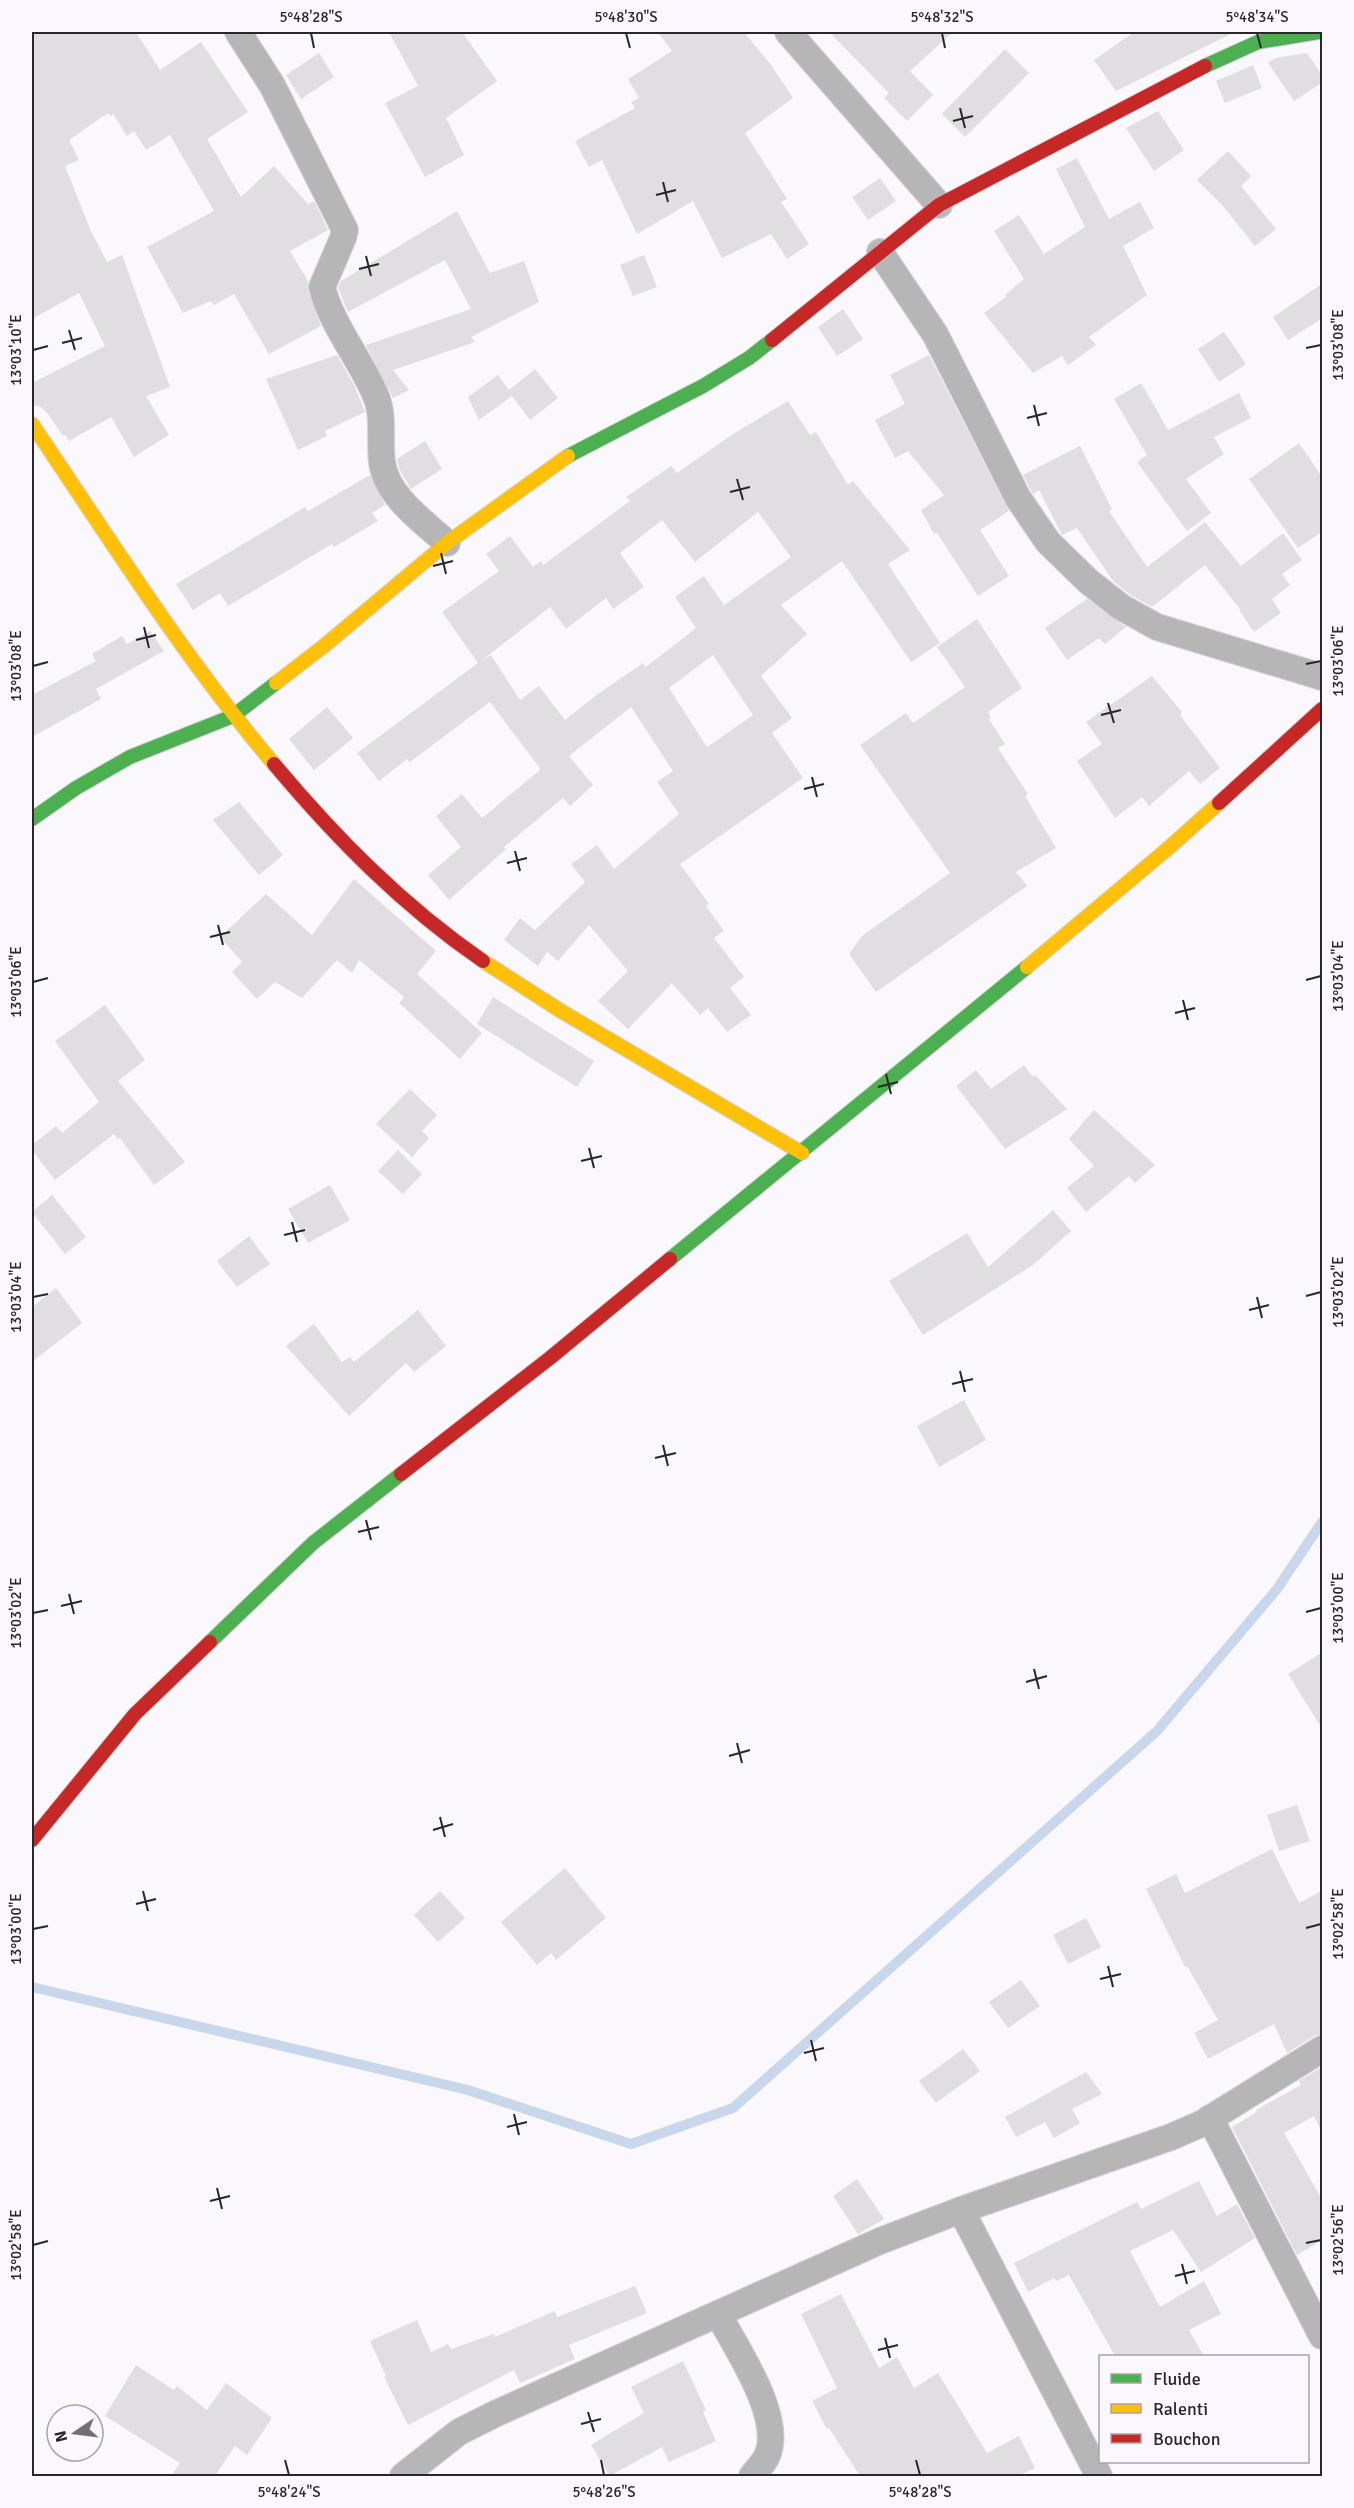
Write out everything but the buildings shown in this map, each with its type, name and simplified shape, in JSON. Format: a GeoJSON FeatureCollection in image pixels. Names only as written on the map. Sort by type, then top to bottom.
{"type":"FeatureCollection","features":[{"type":"Feature","properties":{"kind":"street"},"geometry":{"type":"LineString","coordinates":[[238,32],[272,86],[345,230],[322,287],[330,312],[376,395],[380,411],[382,465],[392,488],[409,508],[447,543]]}},
{"type":"Feature","properties":{"kind":"street"},"geometry":{"type":"LineString","coordinates":[[788,32],[939,205]]}},
{"type":"Feature","properties":{"kind":"street"},"geometry":{"type":"LineString","coordinates":[[32,819],[76,788],[130,757],[233,716],[324,646],[447,543],[574,453],[703,386],[749,358],[939,205],[1218,59],[1258,42],[1319,32]]}},
{"type":"Feature","properties":{"kind":"street"},"geometry":{"type":"LineString","coordinates":[[880,252],[935,334],[1018,498],[1048,542],[1088,581],[1122,607],[1157,627],[1323,677]]}},
{"type":"Feature","properties":{"kind":"street"},"geometry":{"type":"LineString","coordinates":[[32,424],[171,631],[233,716],[340,842],[422,915],[505,978],[802,1153]]}},
{"type":"Feature","properties":{"kind":"street"},"geometry":{"type":"LineString","coordinates":[[36,1825],[135,1714],[313,1543],[550,1358],[802,1153],[1171,846],[1323,708]]}},
{"type":"Feature","properties":{"kind":"street"},"geometry":{"type":"LineString","coordinates":[[403,2476],[459,2432],[497,2413],[880,2241],[961,2210],[1171,2137],[1210,2118],[1323,2049]]}},
{"type":"Feature","properties":{"kind":"street"},"geometry":{"type":"LineString","coordinates":[[1210,2118],[1323,2336]]}},
{"type":"Feature","properties":{"kind":"street"},"geometry":{"type":"LineString","coordinates":[[961,2210],[1099,2476]]}},
{"type":"Feature","properties":{"kind":"street"},"geometry":{"type":"LineString","coordinates":[[718,2314],[764,2402],[771,2433],[766,2457],[752,2476]]}},
{"type":"Feature","properties":{"kind":"waterway"},"geometry":{"type":"LineString","coordinates":[[32,1987],[468,2090],[631,2144],[733,2108],[1157,1731],[1277,1589],[1322,1522]]}},
{"type":"Feature","properties":{"kind":"traffic: fast"},"geometry":{"type":"LineString","coordinates":[[1205,66],[1258,42],[1319,32]]}},
{"type":"Feature","properties":{"kind":"traffic: fast"},"geometry":{"type":"LineString","coordinates":[[568,456],[703,386],[749,358],[772,340]]}},
{"type":"Feature","properties":{"kind":"traffic: fast"},"geometry":{"type":"LineString","coordinates":[[32,819],[76,788],[130,757],[233,716],[276,683]]}},
{"type":"Feature","properties":{"kind":"traffic: fast"},"geometry":{"type":"LineString","coordinates":[[670,1259],[1027,967]]}},
{"type":"Feature","properties":{"kind":"traffic: fast"},"geometry":{"type":"LineString","coordinates":[[210,1642],[313,1543],[401,1474]]}},
{"type":"Feature","properties":{"kind":"traffic: slow"},"geometry":{"type":"LineString","coordinates":[[32,424],[178,640],[274,764]]}},
{"type":"Feature","properties":{"kind":"traffic: slow"},"geometry":{"type":"LineString","coordinates":[[276,683],[447,543],[568,456]]}},
{"type":"Feature","properties":{"kind":"traffic: slow"},"geometry":{"type":"LineString","coordinates":[[1027,967],[1219,803]]}},
{"type":"Feature","properties":{"kind":"traffic: slow"},"geometry":{"type":"LineString","coordinates":[[483,961],[561,1011],[802,1153]]}},
{"type":"Feature","properties":{"kind":"traffic: jam"},"geometry":{"type":"LineString","coordinates":[[772,340],[939,205],[1205,66]]}},
{"type":"Feature","properties":{"kind":"traffic: jam"},"geometry":{"type":"LineString","coordinates":[[1219,803],[1322,709]]}},
{"type":"Feature","properties":{"kind":"traffic: jam"},"geometry":{"type":"LineString","coordinates":[[274,764],[372,870],[425,917],[483,961]]}},
{"type":"Feature","properties":{"kind":"traffic: jam"},"geometry":{"type":"LineString","coordinates":[[401,1474],[550,1358],[670,1259]]}},
{"type":"Feature","properties":{"kind":"traffic: jam"},"geometry":{"type":"LineString","coordinates":[[32,1840],[135,1714],[210,1642]]}}]}
